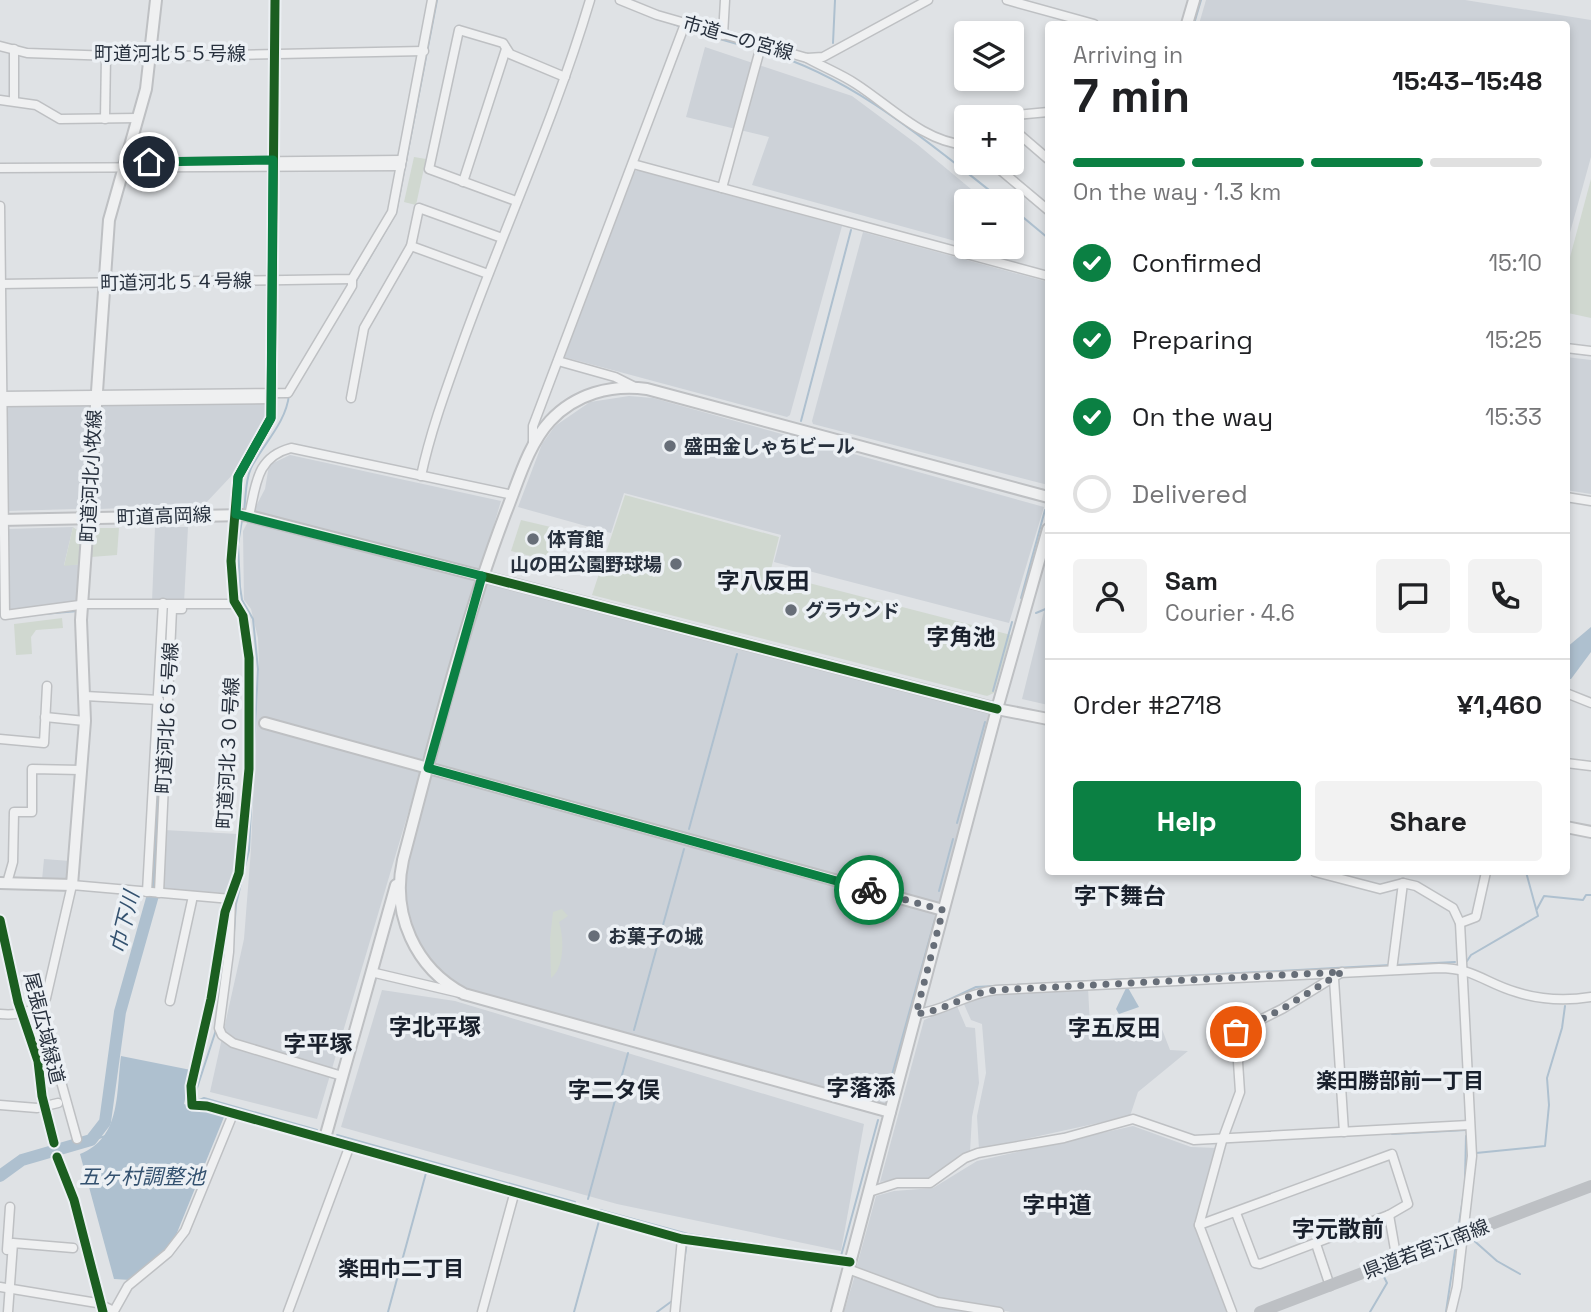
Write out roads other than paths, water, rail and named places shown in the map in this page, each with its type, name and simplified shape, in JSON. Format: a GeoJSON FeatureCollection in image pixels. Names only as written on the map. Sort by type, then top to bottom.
{"type":"FeatureCollection","features":[{"type":"Feature","properties":{"kind":"main road","name":"県道若宮江南線"},"geometry":{"type":"LineString","coordinates":[[1260,1312],[1591,1186]]}},
{"type":"Feature","properties":{"kind":"street","name":"町道河北小牧線"},"geometry":{"type":"LineString","coordinates":[[72,886],[85,721],[82,605],[103,283],[109,220],[146,89],[156,0]]}},
{"type":"Feature","properties":{"kind":"street","name":"町道河北３０号線"},"geometry":{"type":"LineString","coordinates":[[233,1114],[192,1105],[191,1095],[211,999],[225,912],[239,873],[250,746],[249,658],[243,616],[237,606],[231,552],[243,515],[238,477],[269,424],[275,0]]}},
{"type":"Feature","properties":{"kind":"street"},"geometry":{"type":"LineString","coordinates":[[2,398],[271,396],[288,393],[352,286],[352,279],[392,212],[432,0]]}},
{"type":"Feature","properties":{"kind":"street"},"geometry":{"type":"LineString","coordinates":[[421,476],[428,444],[488,274],[565,77],[590,0]]}},
{"type":"Feature","properties":{"kind":"street","name":"市道一の宮線"},"geometry":{"type":"LineString","coordinates":[[620,0],[685,24],[807,58],[822,57],[928,0]]}},
{"type":"Feature","properties":{"kind":"street"},"geometry":{"type":"LineString","coordinates":[[723,35],[726,0]]}},
{"type":"Feature","properties":{"kind":"street"},"geometry":{"type":"LineString","coordinates":[[1007,0],[1083,21]]}},
{"type":"Feature","properties":{"kind":"street"},"geometry":{"type":"LineString","coordinates":[[1188,21],[1194,0]]}},
{"type":"Feature","properties":{"kind":"street"},"geometry":{"type":"LineString","coordinates":[[533,446],[533,426],[685,24]]}},
{"type":"Feature","properties":{"kind":"street"},"geometry":{"type":"LineString","coordinates":[[516,201],[429,169],[459,30],[503,43],[510,54],[565,77]]}},
{"type":"Feature","properties":{"kind":"street","name":"町道河北５５号線"},"geometry":{"type":"LineString","coordinates":[[0,46],[27,53],[150,56],[424,51]]}},
{"type":"Feature","properties":{"kind":"street"},"geometry":{"type":"LineString","coordinates":[[722,188],[761,46]]}},
{"type":"Feature","properties":{"kind":"street"},"geometry":{"type":"LineString","coordinates":[[14,49],[14,101]]}},
{"type":"Feature","properties":{"kind":"street"},"geometry":{"type":"LineString","coordinates":[[463,182],[506,49]]}},
{"type":"Feature","properties":{"kind":"street"},"geometry":{"type":"LineString","coordinates":[[105,119],[106,55]]}},
{"type":"Feature","properties":{"kind":"street"},"geometry":{"type":"LineString","coordinates":[[807,58],[856,84],[905,120],[943,140],[954,142]]}},
{"type":"Feature","properties":{"kind":"street"},"geometry":{"type":"LineString","coordinates":[[0,100],[36,105],[60,119],[138,118]]}},
{"type":"Feature","properties":{"kind":"street"},"geometry":{"type":"LineString","coordinates":[[1024,114],[1045,112]]}},
{"type":"Feature","properties":{"kind":"street"},"geometry":{"type":"LineString","coordinates":[[1024,138],[1045,156]]}},
{"type":"Feature","properties":{"kind":"street"},"geometry":{"type":"LineString","coordinates":[[0,168],[402,163]]}},
{"type":"Feature","properties":{"kind":"street"},"geometry":{"type":"LineString","coordinates":[[633,164],[1045,275]]}},
{"type":"Feature","properties":{"kind":"street"},"geometry":{"type":"LineString","coordinates":[[1006,175],[1045,207]]}},
{"type":"Feature","properties":{"kind":"street"},"geometry":{"type":"LineString","coordinates":[[0,206],[5,615],[82,605],[237,606]]}},
{"type":"Feature","properties":{"kind":"street"},"geometry":{"type":"LineString","coordinates":[[351,398],[364,328],[411,246],[419,208],[502,238]]}},
{"type":"Feature","properties":{"kind":"street"},"geometry":{"type":"LineString","coordinates":[[411,246],[488,274]]}},
{"type":"Feature","properties":{"kind":"street","name":"町道河北５４号線"},"geometry":{"type":"LineString","coordinates":[[0,284],[352,279]]}},
{"type":"Feature","properties":{"kind":"street"},"geometry":{"type":"LineString","coordinates":[[1570,348],[1591,351]]}},
{"type":"Feature","properties":{"kind":"street"},"geometry":{"type":"LineString","coordinates":[[558,361],[615,377],[636,387],[1045,496]]}},
{"type":"Feature","properties":{"kind":"street"},"geometry":{"type":"LineString","coordinates":[[325,1138],[482,576],[533,446],[550,421],[575,401],[606,389],[636,387]]}},
{"type":"Feature","properties":{"kind":"street"},"geometry":{"type":"LineString","coordinates":[[243,515],[259,470],[267,458],[291,448],[513,495]]}},
{"type":"Feature","properties":{"kind":"street"},"geometry":{"type":"LineString","coordinates":[[1570,498],[1591,501]]}},
{"type":"Feature","properties":{"kind":"street","name":"町道高岡線"},"geometry":{"type":"LineString","coordinates":[[2,520],[243,515],[997,709],[1045,718]]}},
{"type":"Feature","properties":{"kind":"street"},"geometry":{"type":"LineString","coordinates":[[837,1312],[997,709],[1045,540]]}},
{"type":"Feature","properties":{"kind":"street"},"geometry":{"type":"LineString","coordinates":[[153,893],[163,606]]}},
{"type":"Feature","properties":{"kind":"street","name":"町道河北６５号線"},"geometry":{"type":"LineString","coordinates":[[153,893],[172,609],[237,606]]}},
{"type":"Feature","properties":{"kind":"street"},"geometry":{"type":"LineString","coordinates":[[0,740],[44,743],[47,686]]}},
{"type":"Feature","properties":{"kind":"street"},"geometry":{"type":"LineString","coordinates":[[1570,695],[1591,703]]}},
{"type":"Feature","properties":{"kind":"street"},"geometry":{"type":"LineString","coordinates":[[85,696],[159,700]]}},
{"type":"Feature","properties":{"kind":"street"},"geometry":{"type":"LineString","coordinates":[[45,717],[85,721]]}},
{"type":"Feature","properties":{"kind":"street"},"geometry":{"type":"LineString","coordinates":[[265,723],[943,910]]}},
{"type":"Feature","properties":{"kind":"street"},"geometry":{"type":"LineString","coordinates":[[1570,763],[1591,766]]}},
{"type":"Feature","properties":{"kind":"street"},"geometry":{"type":"LineString","coordinates":[[81,770],[33,769],[32,812],[15,812],[13,862],[4,883],[231,900],[229,952],[219,1028],[222,1035],[233,1043],[342,1076]]}},
{"type":"Feature","properties":{"kind":"street"},"geometry":{"type":"LineString","coordinates":[[1570,828],[1591,832]]}},
{"type":"Feature","properties":{"kind":"street"},"geometry":{"type":"LineString","coordinates":[[1326,875],[1380,889],[1403,883],[1416,886],[1453,908],[1460,923],[1472,1156],[1457,1287],[1451,1312]]}},
{"type":"Feature","properties":{"kind":"street"},"geometry":{"type":"LineString","coordinates":[[1460,923],[1475,917],[1485,875]]}},
{"type":"Feature","properties":{"kind":"street"},"geometry":{"type":"LineString","coordinates":[[399,877],[402,915],[413,944],[435,973],[464,994]]}},
{"type":"Feature","properties":{"kind":"street"},"geometry":{"type":"LineString","coordinates":[[1392,966],[1403,883]]}},
{"type":"Feature","properties":{"kind":"street"},"geometry":{"type":"LineString","coordinates":[[0,1014],[12,1015],[37,1007],[46,998],[72,886]]}},
{"type":"Feature","properties":{"kind":"street"},"geometry":{"type":"LineString","coordinates":[[170,1001],[193,896]]}},
{"type":"Feature","properties":{"kind":"street"},"geometry":{"type":"LineString","coordinates":[[916,1014],[934,1012],[976,993],[996,990],[1342,972],[1392,966],[1461,968],[1516,992],[1563,1001],[1591,997]]}},
{"type":"Feature","properties":{"kind":"street"},"geometry":{"type":"LineString","coordinates":[[371,972],[433,989],[464,994],[890,1112]]}},
{"type":"Feature","properties":{"kind":"street"},"geometry":{"type":"LineString","coordinates":[[1232,1312],[1199,1225],[1222,1141],[1240,1092],[1236,1032],[1334,979],[1342,972]]}},
{"type":"Feature","properties":{"kind":"street"},"geometry":{"type":"LineString","coordinates":[[1334,979],[1344,1132]]}},
{"type":"Feature","properties":{"kind":"street"},"geometry":{"type":"LineString","coordinates":[[37,1007],[77,1139]]}},
{"type":"Feature","properties":{"kind":"street"},"geometry":{"type":"LineString","coordinates":[[0,1105],[37,1108],[58,1103]]}},
{"type":"Feature","properties":{"kind":"street"},"geometry":{"type":"LineString","coordinates":[[5,1287],[85,1301],[97,1308],[114,1311],[128,1286],[168,1253],[185,1231],[233,1114],[682,1239],[849,1266],[937,1302],[999,1312]]}},
{"type":"Feature","properties":{"kind":"street"},"geometry":{"type":"LineString","coordinates":[[869,1192],[897,1183],[930,1183],[965,1158],[978,1153],[1065,1138],[1133,1119],[1175,1136],[1222,1141],[1469,1125]]}},
{"type":"Feature","properties":{"kind":"street"},"geometry":{"type":"LineString","coordinates":[[288,1312],[350,1145]]}},
{"type":"Feature","properties":{"kind":"street"},"geometry":{"type":"LineString","coordinates":[[1199,1225],[1392,1154],[1408,1204],[1389,1215],[1260,1264],[1255,1263],[1236,1213]]}},
{"type":"Feature","properties":{"kind":"street"},"geometry":{"type":"LineString","coordinates":[[482,1312],[515,1191]]}},
{"type":"Feature","properties":{"kind":"street"},"geometry":{"type":"LineString","coordinates":[[3,1312],[10,1207]]}},
{"type":"Feature","properties":{"kind":"street"},"geometry":{"type":"LineString","coordinates":[[1389,1215],[1397,1261]]}},
{"type":"Feature","properties":{"kind":"street"},"geometry":{"type":"LineString","coordinates":[[8,1239],[74,1245],[13,1243],[5,1287],[8,1312]]}},
{"type":"Feature","properties":{"kind":"street"},"geometry":{"type":"LineString","coordinates":[[675,1312],[682,1239]]}},
{"type":"Feature","properties":{"kind":"street"},"geometry":{"type":"LineString","coordinates":[[1316,1244],[1330,1286]]}},
{"type":"Feature","properties":{"kind":"street"},"geometry":{"type":"LineString","coordinates":[[1278,1306],[1290,1312]]}},
{"type":"Feature","properties":{"kind":"water"},"geometry":{"type":"Polygon","coordinates":[[[1591,627],[1591,652],[1571,679],[1570,679],[1570,645],[1591,627]]]}},
{"type":"Feature","properties":{"kind":"water"},"geometry":{"type":"Polygon","coordinates":[[[1127,986],[1139,1007],[1119,1014],[1116,1009],[1127,986]]]}},
{"type":"Feature","properties":{"kind":"water","name":"五ヶ村調整池"},"geometry":{"type":"Polygon","coordinates":[[[121,1056],[191,1070],[184,1104],[224,1117],[172,1245],[130,1280],[114,1279],[80,1154],[93,1147],[110,1126],[117,1099],[121,1056]]]}},
{"type":"Feature","properties":{"kind":"waterway"},"geometry":{"type":"LineString","coordinates":[[356,281],[396,213],[437,0]]}},
{"type":"Feature","properties":{"kind":"waterway"},"geometry":{"type":"LineString","coordinates":[[833,43],[835,0]]}},
{"type":"Feature","properties":{"kind":"waterway"},"geometry":{"type":"LineString","coordinates":[[1195,21],[1201,0]]}},
{"type":"Feature","properties":{"kind":"waterway"},"geometry":{"type":"LineString","coordinates":[[668,22],[679,26]]}},
{"type":"Feature","properties":{"kind":"waterway"},"geometry":{"type":"LineString","coordinates":[[692,31],[758,50]]}},
{"type":"Feature","properties":{"kind":"waterway"},"geometry":{"type":"LineString","coordinates":[[763,51],[829,77],[860,95],[919,135],[988,189]]}},
{"type":"Feature","properties":{"kind":"waterway"},"geometry":{"type":"LineString","coordinates":[[1024,218],[1045,236]]}},
{"type":"Feature","properties":{"kind":"waterway"},"geometry":{"type":"LineString","coordinates":[[801,421],[851,230]]}},
{"type":"Feature","properties":{"kind":"waterway"},"geometry":{"type":"LineString","coordinates":[[1570,352],[1591,355]]}},
{"type":"Feature","properties":{"kind":"waterway"},"geometry":{"type":"LineString","coordinates":[[244,511],[249,473],[279,424],[289,395]]}},
{"type":"Feature","properties":{"kind":"waterway"},"geometry":{"type":"LineString","coordinates":[[1021,598],[1045,510]]}},
{"type":"Feature","properties":{"kind":"waterway"},"geometry":{"type":"LineString","coordinates":[[233,946],[236,904],[249,850],[258,669],[253,619],[242,600],[240,587],[238,544],[242,520]]}},
{"type":"Feature","properties":{"kind":"waterway","name":"巾下川"},"geometry":{"type":"LineString","coordinates":[[0,1176],[22,1160],[91,1140],[105,1122],[120,1012],[153,895],[168,607]]}},
{"type":"Feature","properties":{"kind":"waterway"},"geometry":{"type":"LineString","coordinates":[[1036,613],[1045,609]]}},
{"type":"Feature","properties":{"kind":"waterway"},"geometry":{"type":"LineString","coordinates":[[32,615],[78,611]]}},
{"type":"Feature","properties":{"kind":"waterway"},"geometry":{"type":"LineString","coordinates":[[993,691],[1012,622]]}},
{"type":"Feature","properties":{"kind":"waterway"},"geometry":{"type":"LineString","coordinates":[[689,829],[737,654]]}},
{"type":"Feature","properties":{"kind":"waterway"},"geometry":{"type":"LineString","coordinates":[[957,823],[985,722]]}},
{"type":"Feature","properties":{"kind":"waterway"},"geometry":{"type":"LineString","coordinates":[[939,891],[953,839]]}},
{"type":"Feature","properties":{"kind":"waterway"},"geometry":{"type":"LineString","coordinates":[[634,1030],[684,849]]}},
{"type":"Feature","properties":{"kind":"waterway"},"geometry":{"type":"LineString","coordinates":[[1467,961],[1471,955],[1538,916],[1527,875]]}},
{"type":"Feature","properties":{"kind":"waterway"},"geometry":{"type":"LineString","coordinates":[[1537,909],[1544,896],[1583,900],[1586,895],[1591,895]]}},
{"type":"Feature","properties":{"kind":"waterway"},"geometry":{"type":"LineString","coordinates":[[887,1093],[935,919]]}},
{"type":"Feature","properties":{"kind":"waterway"},"geometry":{"type":"LineString","coordinates":[[1396,965],[1455,962]]}},
{"type":"Feature","properties":{"kind":"waterway"},"geometry":{"type":"LineString","coordinates":[[942,1003],[976,987],[1391,965]]}},
{"type":"Feature","properties":{"kind":"waterway"},"geometry":{"type":"LineString","coordinates":[[1475,1155],[1545,1146],[1549,1105],[1547,1078],[1562,1028],[1565,1006]]}},
{"type":"Feature","properties":{"kind":"waterway"},"geometry":{"type":"LineString","coordinates":[[196,1091],[216,1030]]}},
{"type":"Feature","properties":{"kind":"waterway"},"geometry":{"type":"LineString","coordinates":[[588,1199],[628,1053]]}},
{"type":"Feature","properties":{"kind":"waterway"},"geometry":{"type":"LineString","coordinates":[[197,1101],[204,1098],[317,1130]]}},
{"type":"Feature","properties":{"kind":"waterway"},"geometry":{"type":"LineString","coordinates":[[600,1210],[688,1234],[841,1256],[878,1120]]}},
{"type":"Feature","properties":{"kind":"waterway"},"geometry":{"type":"LineString","coordinates":[[1392,1134],[1466,1130]]}},
{"type":"Feature","properties":{"kind":"waterway"},"geometry":{"type":"LineString","coordinates":[[337,1135],[575,1202]]}},
{"type":"Feature","properties":{"kind":"waterway"},"geometry":{"type":"LineString","coordinates":[[91,1140],[106,1136]]}},
{"type":"Feature","properties":{"kind":"waterway"},"geometry":{"type":"LineString","coordinates":[[1465,1181],[1466,1136]]}},
{"type":"Feature","properties":{"kind":"waterway"},"geometry":{"type":"LineString","coordinates":[[388,1312],[426,1173]]}},
{"type":"Feature","properties":{"kind":"waterway"},"geometry":{"type":"LineString","coordinates":[[1458,1230],[1465,1186]]}},
{"type":"Feature","properties":{"kind":"waterway"},"geometry":{"type":"LineString","coordinates":[[574,1312],[599,1221]]}},
{"type":"Feature","properties":{"kind":"waterway"},"geometry":{"type":"LineString","coordinates":[[1471,1238],[1497,1261],[1520,1274]]}},
{"type":"Feature","properties":{"kind":"waterway"},"geometry":{"type":"LineString","coordinates":[[679,1295],[687,1242]]}},
{"type":"Feature","properties":{"kind":"waterway"},"geometry":{"type":"LineString","coordinates":[[1370,1312],[1387,1283],[1382,1273],[1456,1244],[1446,1312]]}},
{"type":"Feature","properties":{"kind":"waterway"},"geometry":{"type":"LineString","coordinates":[[657,1312],[672,1301]]}},
{"type":"Feature","properties":{"kind":"place","name":"盛田金しゃちビール"},"geometry":{"type":"Point","coordinates":[670,446]}},
{"type":"Feature","properties":{"kind":"place","name":"体育館"},"geometry":{"type":"Point","coordinates":[533,539]}},
{"type":"Feature","properties":{"kind":"place","name":"山の田公園野球場"},"geometry":{"type":"Point","coordinates":[676,564]}},
{"type":"Feature","properties":{"kind":"place","name":"グラウンド"},"geometry":{"type":"Point","coordinates":[791,610]}},
{"type":"Feature","properties":{"kind":"place","name":"お菓子の城"},"geometry":{"type":"Point","coordinates":[594,936]}},
{"type":"Feature","properties":{"kind":"district","name":"字八反田"},"geometry":{"type":"Point","coordinates":[763,581]}},
{"type":"Feature","properties":{"kind":"district","name":"字角池"},"geometry":{"type":"Point","coordinates":[961,637]}},
{"type":"Feature","properties":{"kind":"district","name":"字下舞台"},"geometry":{"type":"Point","coordinates":[1120,896]}},
{"type":"Feature","properties":{"kind":"district","name":"字北平塚"},"geometry":{"type":"Point","coordinates":[435,1027]}},
{"type":"Feature","properties":{"kind":"district","name":"字五反田"},"geometry":{"type":"Point","coordinates":[1114,1028]}},
{"type":"Feature","properties":{"kind":"district","name":"字平塚"},"geometry":{"type":"Point","coordinates":[318,1044]}},
{"type":"Feature","properties":{"kind":"district","name":"楽田勝部前一丁目"},"geometry":{"type":"Point","coordinates":[1400,1080]}},
{"type":"Feature","properties":{"kind":"district","name":"字落添"},"geometry":{"type":"Point","coordinates":[861,1088]}},
{"type":"Feature","properties":{"kind":"district","name":"字二タ俣"},"geometry":{"type":"Point","coordinates":[614,1090]}},
{"type":"Feature","properties":{"kind":"district","name":"字中道"},"geometry":{"type":"Point","coordinates":[1057,1205]}},
{"type":"Feature","properties":{"kind":"district","name":"字元散前"},"geometry":{"type":"Point","coordinates":[1338,1229]}},
{"type":"Feature","properties":{"kind":"district","name":"楽田巾二丁目"},"geometry":{"type":"Point","coordinates":[401,1268]}}]}
